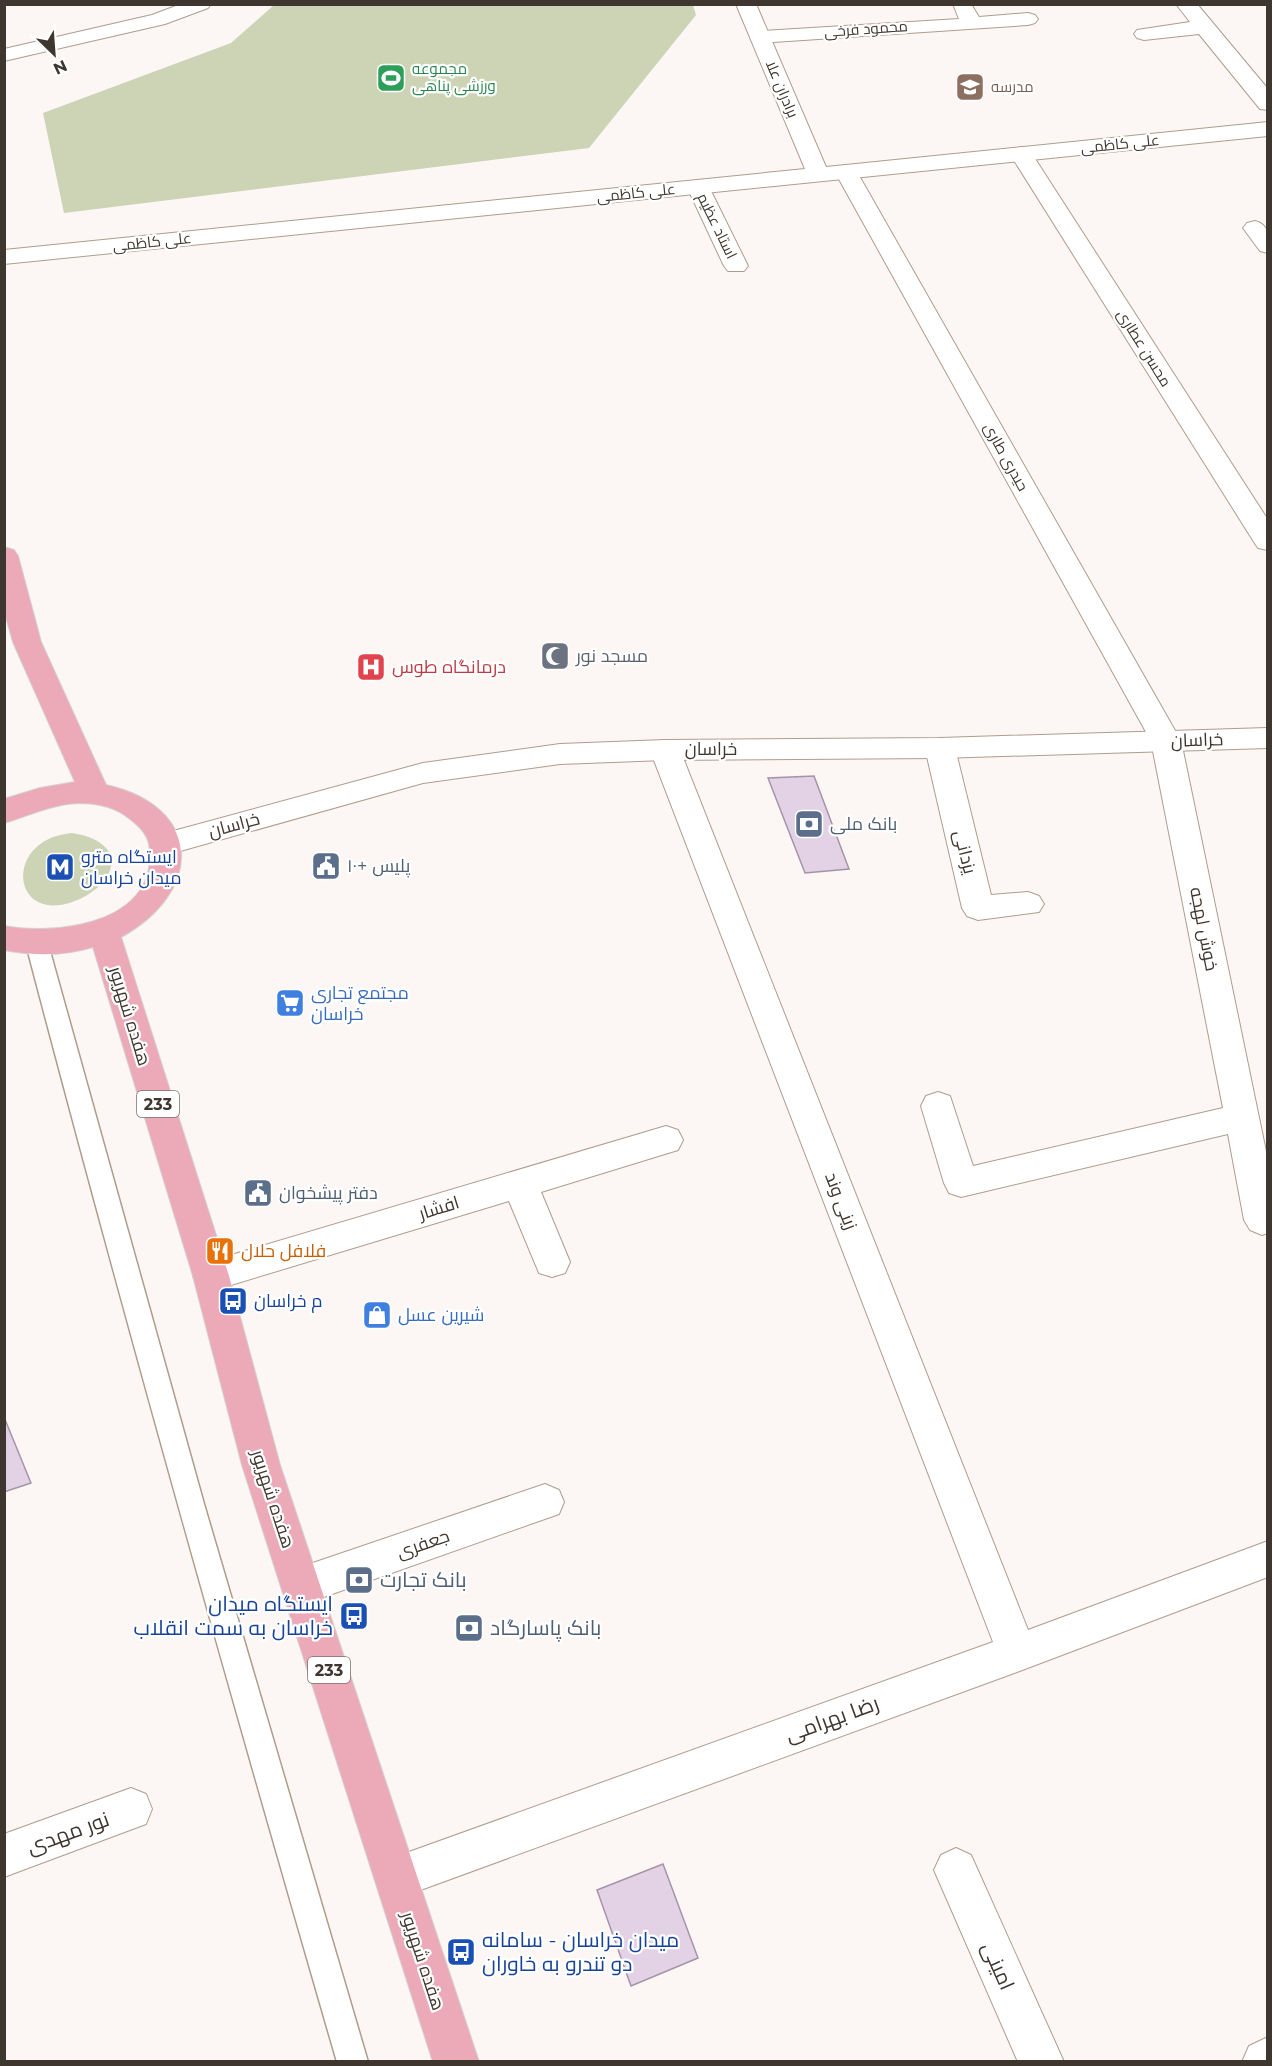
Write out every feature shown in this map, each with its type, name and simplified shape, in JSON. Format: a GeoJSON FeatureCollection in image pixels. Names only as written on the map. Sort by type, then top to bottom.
{"type":"FeatureCollection","features":[{"type":"Feature","properties":{"kind":"main road"},"geometry":{"type":"LineString","coordinates":[[4,556],[27,642],[94,793]]}},
{"type":"Feature","properties":{"kind":"main road"},"geometry":{"type":"LineString","coordinates":[[4,938],[37,944],[71,942],[104,932],[134,915],[154,893],[166,868],[166,844],[158,826],[142,810],[120,799],[94,793],[64,793],[5,809]]}},
{"type":"Feature","properties":{"kind":"main road","name":"هفده شهریور"},"geometry":{"type":"LineString","coordinates":[[104,932],[212,1276],[261,1465],[456,2061]]}},
{"type":"Feature","properties":{"kind":"street"},"geometry":{"type":"LineString","coordinates":[[4,55],[158,20],[201,4]]}},
{"type":"Feature","properties":{"kind":"street","name":"برادران علا"},"geometry":{"type":"LineString","coordinates":[[746,4],[818,174]]}},
{"type":"Feature","properties":{"kind":"street"},"geometry":{"type":"LineString","coordinates":[[961,4],[972,24]]}},
{"type":"Feature","properties":{"kind":"street"},"geometry":{"type":"LineString","coordinates":[[1186,4],[1268,104]]}},
{"type":"Feature","properties":{"kind":"street","name":"محمود فرخی"},"geometry":{"type":"LineString","coordinates":[[760,37],[1028,19]]}},
{"type":"Feature","properties":{"kind":"street"},"geometry":{"type":"LineString","coordinates":[[1144,34],[1205,27]]}},
{"type":"Feature","properties":{"kind":"street","name":"علی کاظمی"},"geometry":{"type":"LineString","coordinates":[[4,257],[1268,129]]}},
{"type":"Feature","properties":{"kind":"street","name":"محسن عطاری"},"geometry":{"type":"LineString","coordinates":[[1021,154],[1268,542]]}},
{"type":"Feature","properties":{"kind":"street","name":"حیدری طاری"},"geometry":{"type":"LineString","coordinates":[[846,172],[1166,741]]}},
{"type":"Feature","properties":{"kind":"street","name":"استاد عظیم"},"geometry":{"type":"LineString","coordinates":[[698,187],[736,266]]}},
{"type":"Feature","properties":{"kind":"street","name":"خراسان"},"geometry":{"type":"LineString","coordinates":[[166,844],[423,773],[560,754],[665,750],[940,748],[1268,738]]}},
{"type":"Feature","properties":{"kind":"street","name":"خوش لهجه"},"geometry":{"type":"LineString","coordinates":[[1166,741],[1262,1220]]}},
{"type":"Feature","properties":{"kind":"street","name":"یزدانی"},"geometry":{"type":"LineString","coordinates":[[940,748],[978,908],[1028,904]]}},
{"type":"Feature","properties":{"kind":"street","name":"زینی وند"},"geometry":{"type":"LineString","coordinates":[[665,750],[1017,1653]]}},
{"type":"Feature","properties":{"kind":"street"},"geometry":{"type":"LineString","coordinates":[[938,1106],[962,1183],[1242,1117]]}},
{"type":"Feature","properties":{"kind":"street","name":"افشار"},"geometry":{"type":"LineString","coordinates":[[212,1276],[666,1140]]}},
{"type":"Feature","properties":{"kind":"street"},"geometry":{"type":"LineString","coordinates":[[519,1184],[552,1262]]}},
{"type":"Feature","properties":{"kind":"street","name":"جعفری"},"geometry":{"type":"LineString","coordinates":[[301,1586],[545,1502]]}},
{"type":"Feature","properties":{"kind":"street","name":"رضا بهرامی"},"geometry":{"type":"LineString","coordinates":[[396,1877],[1017,1653],[1268,1559]]}},
{"type":"Feature","properties":{"kind":"street","name":"نور مهدی"},"geometry":{"type":"LineString","coordinates":[[4,1856],[131,1809]]}},
{"type":"Feature","properties":{"kind":"street","name":"امینی"},"geometry":{"type":"LineString","coordinates":[[956,1869],[1041,2061]]}},
{"type":"Feature","properties":{"kind":"lane"},"geometry":{"type":"LineString","coordinates":[[37,944],[84,1124],[260,1746],[353,2061]]}},
{"type":"Feature","properties":{"kind":"green space","name":"مجموعه ورزشی پناهی"},"geometry":{"type":"Polygon","coordinates":[[[274,5],[693,5],[696,15],[589,148],[64,213],[43,113],[231,43],[274,5]]]}},
{"type":"Feature","properties":{"kind":"green space"},"geometry":{"type":"Polygon","coordinates":[[[72,833],[102,844],[111,856],[109,873],[98,887],[82,898],[58,905],[40,903],[29,894],[23,880],[25,865],[33,850],[49,839],[72,833]]]}},
{"type":"Feature","properties":{"kind":"building","name":"بانک ملی"},"geometry":{"type":"Polygon","coordinates":[[[814,776],[849,869],[805,873],[768,778],[814,776]]]}},
{"type":"Feature","properties":{"kind":"building"},"geometry":{"type":"Polygon","coordinates":[[[4,1417],[31,1483],[4,1492],[4,1417]]]}},
{"type":"Feature","properties":{"kind":"building"},"geometry":{"type":"Polygon","coordinates":[[[663,1864],[698,1958],[631,1986],[597,1890],[663,1864]]]}},
{"type":"Feature","properties":{"kind":"place","name":"مجموعه ورزشی پناهی"},"geometry":{"type":"Point","coordinates":[391,78]}},
{"type":"Feature","properties":{"kind":"place","name":"مدرسه"},"geometry":{"type":"Point","coordinates":[970,87]}},
{"type":"Feature","properties":{"kind":"place","name":"مسجد نور"},"geometry":{"type":"Point","coordinates":[555,656]}},
{"type":"Feature","properties":{"kind":"place","name":"درمانگاه طوس"},"geometry":{"type":"Point","coordinates":[371,667]}},
{"type":"Feature","properties":{"kind":"place","name":"بانک ملی"},"geometry":{"type":"Point","coordinates":[809,824]}},
{"type":"Feature","properties":{"kind":"place","name":"پلیس +۱۰"},"geometry":{"type":"Point","coordinates":[326,866]}},
{"type":"Feature","properties":{"kind":"place","name":"ایستگاه مترو میدان خراسان"},"geometry":{"type":"Point","coordinates":[60,867]}},
{"type":"Feature","properties":{"kind":"place","name":"مجتمع تجاری خراسان"},"geometry":{"type":"Point","coordinates":[290,1003]}},
{"type":"Feature","properties":{"kind":"place","name":"دفتر پیشخوان"},"geometry":{"type":"Point","coordinates":[258,1193]}},
{"type":"Feature","properties":{"kind":"place","name":"فلافل حلال"},"geometry":{"type":"Point","coordinates":[220,1251]}},
{"type":"Feature","properties":{"kind":"place","name":"م خراسان"},"geometry":{"type":"Point","coordinates":[233,1301]}},
{"type":"Feature","properties":{"kind":"place","name":"شیرین عسل"},"geometry":{"type":"Point","coordinates":[377,1315]}},
{"type":"Feature","properties":{"kind":"place","name":"بانک تجارت"},"geometry":{"type":"Point","coordinates":[359,1580]}},
{"type":"Feature","properties":{"kind":"place","name":"ایستگاه میدان خراسان به سمت انقلاب"},"geometry":{"type":"Point","coordinates":[354,1616]}},
{"type":"Feature","properties":{"kind":"place","name":"بانک پاسارگاد"},"geometry":{"type":"Point","coordinates":[469,1628]}},
{"type":"Feature","properties":{"kind":"place","name":"میدان خراسان - سامانه دو تندرو به خاوران"},"geometry":{"type":"Point","coordinates":[461,1952]}}]}
